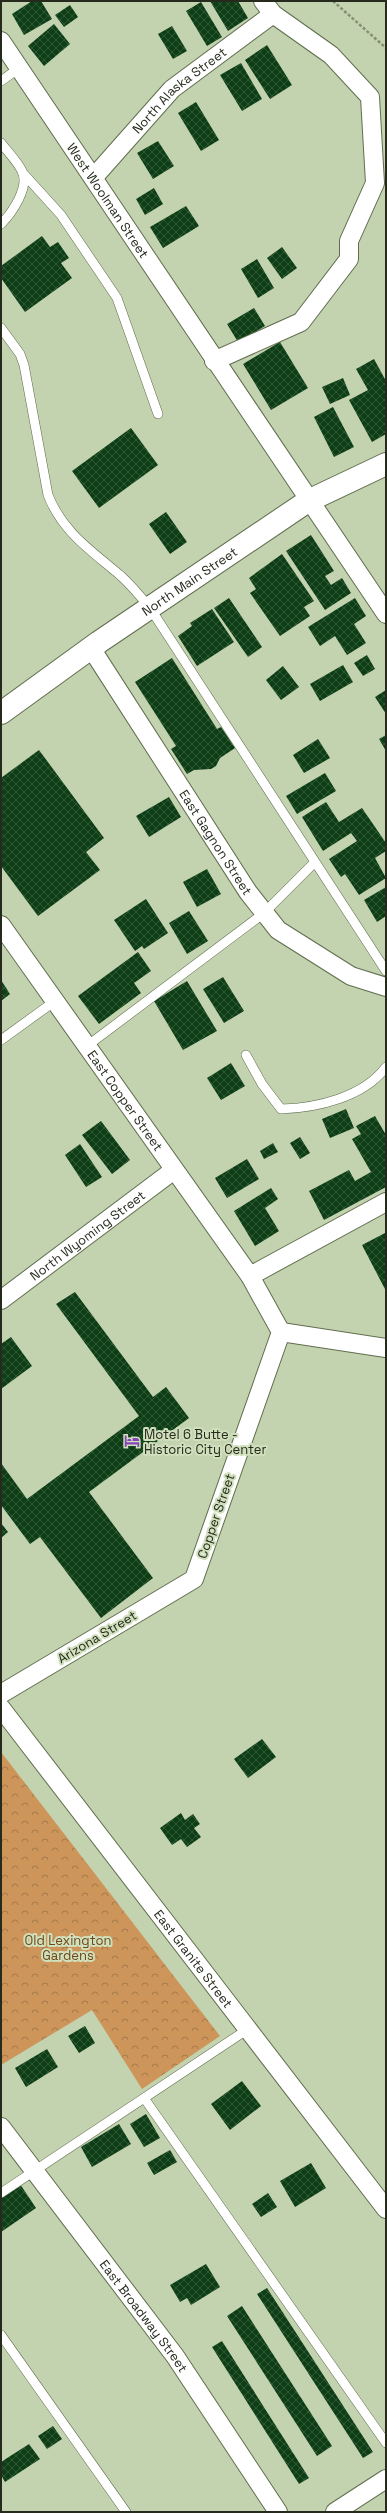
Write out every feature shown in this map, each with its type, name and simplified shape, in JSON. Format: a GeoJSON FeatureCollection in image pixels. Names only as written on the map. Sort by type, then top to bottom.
{"type":"FeatureCollection","features":[{"type":"Feature","properties":{"kind":"main road","name":"North Main Street"},"geometry":{"type":"LineString","coordinates":[[1,713],[91,648],[308,500],[386,464]]}},
{"type":"Feature","properties":{"kind":"street","name":"North Alaska Street"},"geometry":{"type":"LineString","coordinates":[[94,177],[172,89],[268,7]]}},
{"type":"Feature","properties":{"kind":"street"},"geometry":{"type":"LineString","coordinates":[[214,361],[300,322],[349,259],[349,241],[375,183],[370,97],[331,55],[268,7]]}},
{"type":"Feature","properties":{"kind":"street","name":"West Woolman Street"},"geometry":{"type":"LineString","coordinates":[[1,41],[94,177],[214,361],[386,614]]}},
{"type":"Feature","properties":{"kind":"street","name":"East Gagnon Street"},"geometry":{"type":"LineString","coordinates":[[91,648],[248,892],[278,930],[351,976],[386,987]]}},
{"type":"Feature","properties":{"kind":"street","name":"East Copper Street"},"geometry":{"type":"LineString","coordinates":[[1,925],[250,1276]]}},
{"type":"Feature","properties":{"kind":"street","name":"North Wyoming Street"},"geometry":{"type":"LineString","coordinates":[[1,1300],[174,1170]]}},
{"type":"Feature","properties":{"kind":"street"},"geometry":{"type":"LineString","coordinates":[[386,1202],[250,1276],[281,1332],[386,1348]]}},
{"type":"Feature","properties":{"kind":"street","name":"Copper Street"},"geometry":{"type":"LineString","coordinates":[[194,1579],[281,1332]]}},
{"type":"Feature","properties":{"kind":"street","name":"Arizona Street"},"geometry":{"type":"LineString","coordinates":[[1,1694],[194,1579]]}},
{"type":"Feature","properties":{"kind":"street","name":"East Granite Street"},"geometry":{"type":"LineString","coordinates":[[1,1708],[386,2209]]}},
{"type":"Feature","properties":{"kind":"street","name":"East Broadway Street"},"geometry":{"type":"LineString","coordinates":[[1,2127],[175,2356],[278,2512]]}},
{"type":"Feature","properties":{"kind":"street"},"geometry":{"type":"LineString","coordinates":[[335,2512],[386,2479]]}},
{"type":"Feature","properties":{"kind":"lane"},"geometry":{"type":"LineString","coordinates":[[1,81],[19,68]]}},
{"type":"Feature","properties":{"kind":"lane"},"geometry":{"type":"LineString","coordinates":[[1,144],[22,172],[61,215],[117,298],[158,414]]}},
{"type":"Feature","properties":{"kind":"lane"},"geometry":{"type":"LineString","coordinates":[[1,224],[20,194],[24,180],[22,172]]}},
{"type":"Feature","properties":{"kind":"lane"},"geometry":{"type":"LineString","coordinates":[[1,328],[20,354],[24,365],[48,495],[55,512],[80,543],[120,576],[150,608],[386,971]]}},
{"type":"Feature","properties":{"kind":"lane"},"geometry":{"type":"LineString","coordinates":[[87,1046],[264,913],[315,862]]}},
{"type":"Feature","properties":{"kind":"lane"},"geometry":{"type":"LineString","coordinates":[[1,1040],[55,1002]]}},
{"type":"Feature","properties":{"kind":"lane"},"geometry":{"type":"LineString","coordinates":[[246,1055],[262,1084],[281,1109],[298,1108],[341,1098],[378,1078],[386,1066]]}},
{"type":"Feature","properties":{"kind":"lane"},"geometry":{"type":"LineString","coordinates":[[1,2193],[248,2029]]}},
{"type":"Feature","properties":{"kind":"lane"},"geometry":{"type":"LineString","coordinates":[[144,2098],[386,2442]]}},
{"type":"Feature","properties":{"kind":"lane"},"geometry":{"type":"LineString","coordinates":[[1,2334],[126,2512]]}},
{"type":"Feature","properties":{"kind":"path"},"geometry":{"type":"LineString","coordinates":[[333,1],[386,48]]}},
{"type":"Feature","properties":{"kind":"green space","name":"Old Lexington Gardens"},"geometry":{"type":"Polygon","coordinates":[[[1,1752],[220,2036],[142,2089],[92,2010],[1,2065],[1,1752]]]}},
{"type":"Feature","properties":{"kind":"building"},"geometry":{"type":"Polygon","coordinates":[[[32,1],[41,1],[52,19],[24,35],[12,14],[32,1]]]}},
{"type":"Feature","properties":{"kind":"building"},"geometry":{"type":"Polygon","coordinates":[[[210,1],[238,1],[248,18],[228,31],[210,1]]]}},
{"type":"Feature","properties":{"kind":"building"},"geometry":{"type":"Polygon","coordinates":[[[201,2],[222,37],[207,46],[186,11],[201,2]]]}},
{"type":"Feature","properties":{"kind":"building"},"geometry":{"type":"Polygon","coordinates":[[[70,5],[78,17],[64,27],[55,15],[70,5]]]}},
{"type":"Feature","properties":{"kind":"building"},"geometry":{"type":"Polygon","coordinates":[[[54,24],[70,44],[44,66],[28,46],[54,24]]]}},
{"type":"Feature","properties":{"kind":"building"},"geometry":{"type":"Polygon","coordinates":[[[172,26],[187,51],[173,59],[158,34],[172,26]]]}},
{"type":"Feature","properties":{"kind":"building"},"geometry":{"type":"Polygon","coordinates":[[[267,45],[292,85],[270,99],[245,60],[267,45]]]}},
{"type":"Feature","properties":{"kind":"building"},"geometry":{"type":"Polygon","coordinates":[[[241,63],[262,99],[242,111],[220,75],[241,63]]]}},
{"type":"Feature","properties":{"kind":"building"},"geometry":{"type":"Polygon","coordinates":[[[196,102],[219,140],[201,151],[178,113],[196,102]]]}},
{"type":"Feature","properties":{"kind":"building"},"geometry":{"type":"Polygon","coordinates":[[[158,141],[174,166],[153,179],[137,153],[158,141]]]}},
{"type":"Feature","properties":{"kind":"building"},"geometry":{"type":"Polygon","coordinates":[[[154,188],[163,204],[145,215],[136,199],[154,188]]]}},
{"type":"Feature","properties":{"kind":"building"},"geometry":{"type":"Polygon","coordinates":[[[186,206],[199,226],[163,248],[150,227],[186,206]]]}},
{"type":"Feature","properties":{"kind":"building"},"geometry":{"type":"Polygon","coordinates":[[[42,236],[50,247],[58,242],[69,258],[61,263],[72,278],[25,312],[1,278],[1,266],[42,236]]]}},
{"type":"Feature","properties":{"kind":"building"},"geometry":{"type":"Polygon","coordinates":[[[282,247],[297,268],[282,279],[267,258],[282,247]]]}},
{"type":"Feature","properties":{"kind":"building"},"geometry":{"type":"Polygon","coordinates":[[[257,259],[274,288],[258,298],[241,269],[257,259]]]}},
{"type":"Feature","properties":{"kind":"building"},"geometry":{"type":"Polygon","coordinates":[[[254,308],[265,326],[238,342],[227,324],[254,308]]]}},
{"type":"Feature","properties":{"kind":"building"},"geometry":{"type":"Polygon","coordinates":[[[280,342],[308,388],[271,410],[243,364],[280,342]]]}},
{"type":"Feature","properties":{"kind":"building"},"geometry":{"type":"Polygon","coordinates":[[[374,359],[386,381],[386,434],[372,442],[349,400],[368,390],[356,369],[374,359]]]}},
{"type":"Feature","properties":{"kind":"building"},"geometry":{"type":"Polygon","coordinates":[[[343,378],[350,395],[330,404],[322,387],[343,378]]]}},
{"type":"Feature","properties":{"kind":"building"},"geometry":{"type":"Polygon","coordinates":[[[333,407],[354,447],[334,457],[314,417],[333,407]]]}},
{"type":"Feature","properties":{"kind":"building"},"geometry":{"type":"Polygon","coordinates":[[[131,428],[158,465],[99,508],[72,471],[131,428]]]}},
{"type":"Feature","properties":{"kind":"building"},"geometry":{"type":"Polygon","coordinates":[[[166,512],[187,542],[170,554],[149,524],[166,512]]]}},
{"type":"Feature","properties":{"kind":"building"},"geometry":{"type":"Polygon","coordinates":[[[311,535],[334,571],[325,576],[331,585],[342,578],[351,593],[325,610],[286,551],[311,535]]]}},
{"type":"Feature","properties":{"kind":"building"},"geometry":{"type":"Polygon","coordinates":[[[282,554],[314,601],[304,607],[310,616],[280,636],[250,593],[256,589],[249,578],[282,554]]]}},
{"type":"Feature","properties":{"kind":"building"},"geometry":{"type":"Polygon","coordinates":[[[229,598],[262,647],[248,657],[214,608],[229,598]]]}},
{"type":"Feature","properties":{"kind":"building"},"geometry":{"type":"Polygon","coordinates":[[[355,598],[366,616],[354,624],[366,643],[347,655],[335,636],[320,646],[308,627],[355,598]]]}},
{"type":"Feature","properties":{"kind":"building"},"geometry":{"type":"Polygon","coordinates":[[[212,609],[234,642],[197,666],[178,636],[192,626],[190,623],[212,609]]]}},
{"type":"Feature","properties":{"kind":"building"},"geometry":{"type":"Polygon","coordinates":[[[367,655],[375,669],[363,676],[354,663],[367,655]]]}},
{"type":"Feature","properties":{"kind":"building"},"geometry":{"type":"Polygon","coordinates":[[[172,658],[217,729],[221,727],[235,748],[220,758],[216,766],[211,769],[194,770],[187,774],[171,749],[176,746],[135,682],[172,658]]]}},
{"type":"Feature","properties":{"kind":"building"},"geometry":{"type":"Polygon","coordinates":[[[343,665],[353,682],[320,701],[310,684],[343,665]]]}},
{"type":"Feature","properties":{"kind":"building"},"geometry":{"type":"Polygon","coordinates":[[[283,666],[299,687],[281,700],[266,680],[283,666]]]}},
{"type":"Feature","properties":{"kind":"building"},"geometry":{"type":"Polygon","coordinates":[[[386,690],[386,714],[375,697],[386,690]]]}},
{"type":"Feature","properties":{"kind":"building"},"geometry":{"type":"Polygon","coordinates":[[[386,735],[386,751],[379,739],[386,735]]]}},
{"type":"Feature","properties":{"kind":"building"},"geometry":{"type":"Polygon","coordinates":[[[318,739],[330,758],[304,773],[293,755],[318,739]]]}},
{"type":"Feature","properties":{"kind":"building"},"geometry":{"type":"Polygon","coordinates":[[[39,750],[104,838],[86,852],[100,870],[38,916],[1,866],[1,778],[39,750]]]}},
{"type":"Feature","properties":{"kind":"building"},"geometry":{"type":"Polygon","coordinates":[[[325,773],[336,791],[297,814],[286,796],[325,773]]]}},
{"type":"Feature","properties":{"kind":"building"},"geometry":{"type":"Polygon","coordinates":[[[169,797],[181,817],[149,837],[136,816],[169,797]]]}},
{"type":"Feature","properties":{"kind":"building"},"geometry":{"type":"Polygon","coordinates":[[[326,802],[339,822],[362,808],[386,843],[386,851],[375,858],[386,878],[359,895],[345,874],[341,877],[329,859],[357,841],[351,833],[323,851],[302,817],[326,802]]]}},
{"type":"Feature","properties":{"kind":"building"},"geometry":{"type":"Polygon","coordinates":[[[207,869],[221,894],[197,907],[183,882],[207,869]]]}},
{"type":"Feature","properties":{"kind":"building"},"geometry":{"type":"Polygon","coordinates":[[[386,887],[386,916],[377,922],[364,900],[386,887]]]}},
{"type":"Feature","properties":{"kind":"building"},"geometry":{"type":"Polygon","coordinates":[[[146,899],[168,933],[144,949],[142,946],[135,951],[114,920],[146,899]]]}},
{"type":"Feature","properties":{"kind":"building"},"geometry":{"type":"Polygon","coordinates":[[[189,911],[208,941],[187,954],[169,923],[189,911]]]}},
{"type":"Feature","properties":{"kind":"building"},"geometry":{"type":"Polygon","coordinates":[[[138,952],[151,971],[134,983],[141,993],[99,1024],[78,996],[138,952]]]}},
{"type":"Feature","properties":{"kind":"building"},"geometry":{"type":"Polygon","coordinates":[[[223,977],[244,1011],[224,1023],[203,989],[223,977]]]}},
{"type":"Feature","properties":{"kind":"building"},"geometry":{"type":"Polygon","coordinates":[[[1,980],[10,994],[1,1001],[1,980]]]}},
{"type":"Feature","properties":{"kind":"building"},"geometry":{"type":"Polygon","coordinates":[[[187,981],[217,1031],[183,1050],[154,1001],[187,981]]]}},
{"type":"Feature","properties":{"kind":"building"},"geometry":{"type":"Polygon","coordinates":[[[231,1063],[245,1086],[221,1100],[207,1078],[231,1063]]]}},
{"type":"Feature","properties":{"kind":"building"},"geometry":{"type":"Polygon","coordinates":[[[346,1109],[354,1128],[330,1138],[322,1119],[346,1109]]]}},
{"type":"Feature","properties":{"kind":"building"},"geometry":{"type":"Polygon","coordinates":[[[375,1116],[386,1135],[386,1187],[324,1220],[309,1191],[349,1170],[355,1181],[371,1172],[352,1139],[361,1134],[356,1126],[375,1116]]]}},
{"type":"Feature","properties":{"kind":"building"},"geometry":{"type":"Polygon","coordinates":[[[101,1121],[130,1160],[112,1174],[82,1135],[101,1121]]]}},
{"type":"Feature","properties":{"kind":"building"},"geometry":{"type":"Polygon","coordinates":[[[300,1137],[310,1153],[300,1159],[290,1143],[300,1137]]]}},
{"type":"Feature","properties":{"kind":"building"},"geometry":{"type":"Polygon","coordinates":[[[273,1143],[278,1152],[264,1159],[260,1151],[273,1143]]]}},
{"type":"Feature","properties":{"kind":"building"},"geometry":{"type":"Polygon","coordinates":[[[80,1144],[102,1177],[86,1187],[65,1155],[80,1144]]]}},
{"type":"Feature","properties":{"kind":"building"},"geometry":{"type":"Polygon","coordinates":[[[247,1159],[259,1179],[227,1198],[215,1178],[247,1159]]]}},
{"type":"Feature","properties":{"kind":"building"},"geometry":{"type":"Polygon","coordinates":[[[271,1188],[278,1199],[265,1208],[279,1231],[255,1246],[234,1211],[271,1188]]]}},
{"type":"Feature","properties":{"kind":"building"},"geometry":{"type":"Polygon","coordinates":[[[385,1233],[386,1234],[386,1291],[362,1245],[385,1233]]]}},
{"type":"Feature","properties":{"kind":"building","name":"Motel 6 Butte - Historic City Center"},"geometry":{"type":"Polygon","coordinates":[[[75,1292],[153,1397],[166,1387],[189,1418],[89,1492],[153,1578],[101,1618],[40,1537],[30,1544],[1,1505],[1,1463],[27,1499],[139,1416],[56,1304],[75,1292]]]}},
{"type":"Feature","properties":{"kind":"building"},"geometry":{"type":"Polygon","coordinates":[[[11,1337],[32,1366],[1,1389],[1,1344],[11,1337]]]}},
{"type":"Feature","properties":{"kind":"building"},"geometry":{"type":"Polygon","coordinates":[[[1,1523],[8,1532],[1,1538],[1,1523]]]}},
{"type":"Feature","properties":{"kind":"building"},"geometry":{"type":"Polygon","coordinates":[[[262,1739],[276,1757],[248,1778],[234,1759],[262,1739]]]}},
{"type":"Feature","properties":{"kind":"building"},"geometry":{"type":"Polygon","coordinates":[[[181,1813],[185,1820],[193,1814],[200,1824],[194,1828],[201,1837],[187,1847],[181,1839],[172,1845],[160,1828],[181,1813]]]}},
{"type":"Feature","properties":{"kind":"building"},"geometry":{"type":"Polygon","coordinates":[[[85,2026],[95,2043],[79,2053],[68,2036],[85,2026]]]}},
{"type":"Feature","properties":{"kind":"building"},"geometry":{"type":"Polygon","coordinates":[[[47,2049],[58,2067],[26,2087],[15,2068],[47,2049]]]}},
{"type":"Feature","properties":{"kind":"building"},"geometry":{"type":"Polygon","coordinates":[[[242,2081],[261,2106],[230,2130],[211,2104],[242,2081]]]}},
{"type":"Feature","properties":{"kind":"building"},"geometry":{"type":"Polygon","coordinates":[[[146,2114],[160,2138],[144,2147],[130,2124],[146,2114]]]}},
{"type":"Feature","properties":{"kind":"building"},"geometry":{"type":"Polygon","coordinates":[[[119,2124],[131,2144],[92,2167],[81,2147],[119,2124]]]}},
{"type":"Feature","properties":{"kind":"building"},"geometry":{"type":"Polygon","coordinates":[[[170,2150],[177,2162],[154,2175],[147,2163],[170,2150]]]}},
{"type":"Feature","properties":{"kind":"building"},"geometry":{"type":"Polygon","coordinates":[[[311,2163],[326,2188],[295,2207],[280,2181],[311,2163]]]}},
{"type":"Feature","properties":{"kind":"building"},"geometry":{"type":"Polygon","coordinates":[[[20,2184],[36,2208],[1,2232],[1,2197],[20,2184]]]}},
{"type":"Feature","properties":{"kind":"building"},"geometry":{"type":"Polygon","coordinates":[[[268,2193],[277,2207],[261,2217],[252,2204],[268,2193]]]}},
{"type":"Feature","properties":{"kind":"building"},"geometry":{"type":"Polygon","coordinates":[[[206,2264],[220,2287],[191,2305],[187,2298],[180,2302],[170,2285],[206,2264]]]}},
{"type":"Feature","properties":{"kind":"building"},"geometry":{"type":"Polygon","coordinates":[[[267,2288],[373,2452],[363,2458],[257,2294],[267,2288]]]}},
{"type":"Feature","properties":{"kind":"building"},"geometry":{"type":"Polygon","coordinates":[[[242,2306],[332,2446],[317,2456],[227,2316],[242,2306]]]}},
{"type":"Feature","properties":{"kind":"building"},"geometry":{"type":"Polygon","coordinates":[[[222,2341],[309,2478],[299,2484],[212,2347],[222,2341]]]}},
{"type":"Feature","properties":{"kind":"building"},"geometry":{"type":"Polygon","coordinates":[[[53,2426],[62,2439],[47,2449],[38,2436],[53,2426]]]}},
{"type":"Feature","properties":{"kind":"building"},"geometry":{"type":"Polygon","coordinates":[[[29,2444],[40,2459],[5,2482],[1,2475],[1,2462],[29,2444]]]}},
{"type":"Feature","properties":{"kind":"place","name":"Motel 6 Butte - Historic City Center"},"geometry":{"type":"Point","coordinates":[132,1441]}}]}
